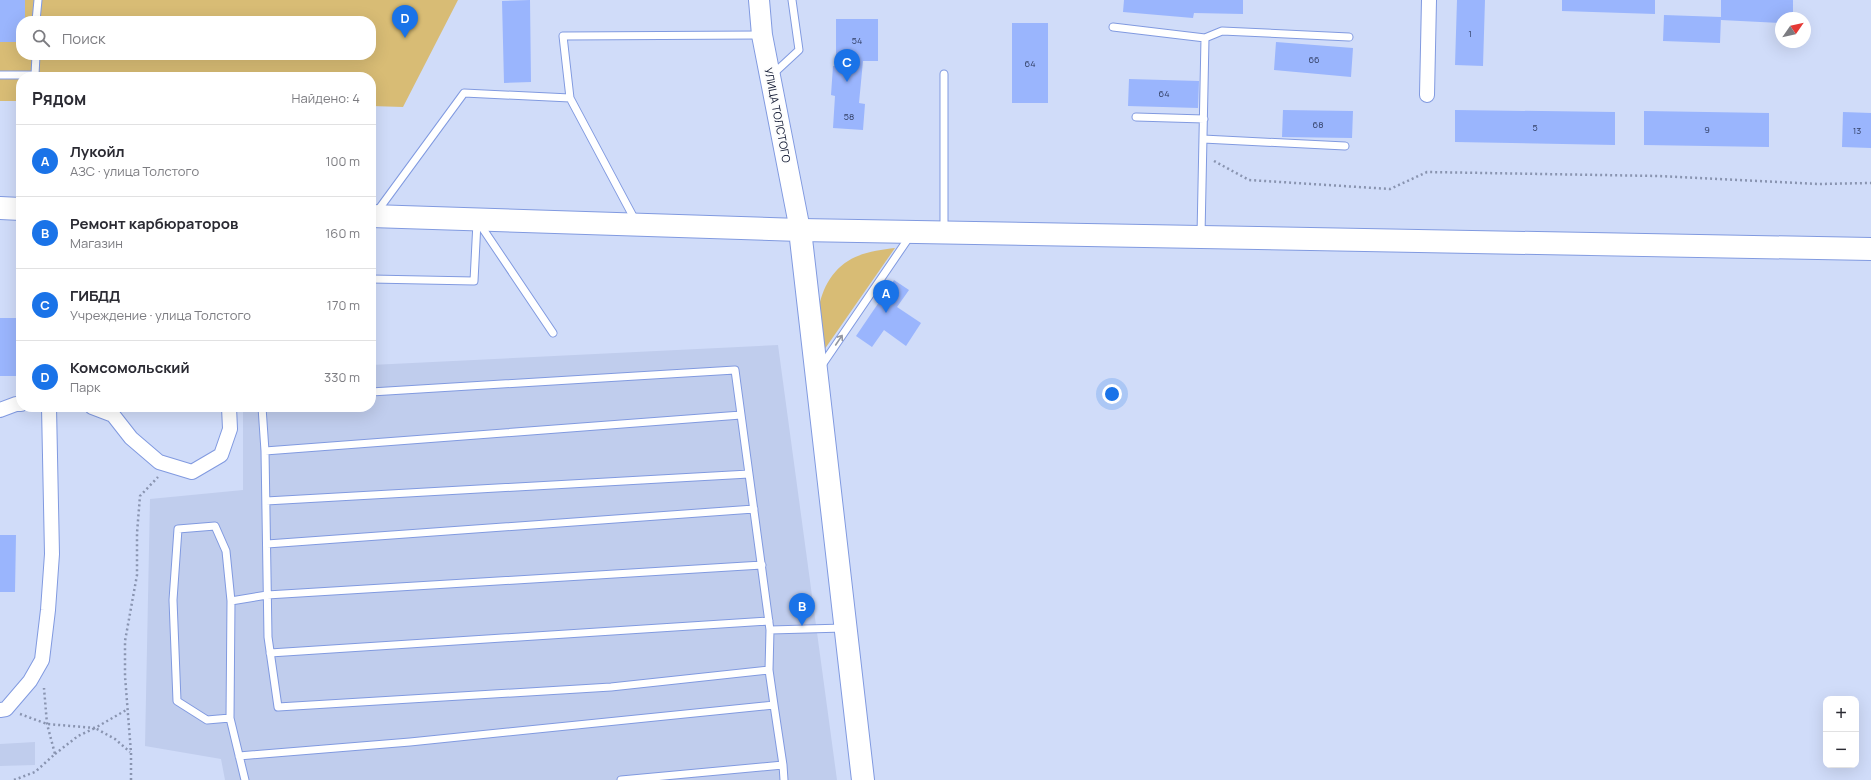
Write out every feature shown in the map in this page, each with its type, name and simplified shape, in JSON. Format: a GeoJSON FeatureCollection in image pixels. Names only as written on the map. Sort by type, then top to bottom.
{"type":"FeatureCollection","features":[{"type":"Feature","properties":{"kind":"highway"},"geometry":{"type":"LineString","coordinates":[[0,208],[16,209]]}},
{"type":"Feature","properties":{"kind":"highway"},"geometry":{"type":"LineString","coordinates":[[376,216],[800,230],[1871,249]]}},
{"type":"Feature","properties":{"kind":"highway"},"geometry":{"type":"LineString","coordinates":[[800,230],[863,780]]}},
{"type":"Feature","properties":{"kind":"main road","name":"УЛИЦА ТОЛСТОГО"},"geometry":{"type":"LineString","coordinates":[[759,0],[762,35],[800,230]]}},
{"type":"Feature","properties":{"kind":"street"},"geometry":{"type":"LineString","coordinates":[[1427,95],[1429,0]]}},
{"type":"Feature","properties":{"kind":"street"},"geometry":{"type":"LineString","coordinates":[[0,410],[16,404]]}},
{"type":"Feature","properties":{"kind":"street"},"geometry":{"type":"LineString","coordinates":[[3,710],[30,681],[42,660],[48,610],[52,554],[49,412]]}},
{"type":"Feature","properties":{"kind":"street"},"geometry":{"type":"LineString","coordinates":[[105,412],[113,415],[131,438],[159,462],[192,472],[221,455],[230,429],[229,412]]}},
{"type":"Feature","properties":{"kind":"lane"},"geometry":{"type":"LineString","coordinates":[[36,16],[38,0]]}},
{"type":"Feature","properties":{"kind":"lane"},"geometry":{"type":"LineString","coordinates":[[770,76],[799,50],[792,0]]}},
{"type":"Feature","properties":{"kind":"lane"},"geometry":{"type":"LineString","coordinates":[[1113,27],[1205,38],[1222,31],[1349,37]]}},
{"type":"Feature","properties":{"kind":"lane"},"geometry":{"type":"LineString","coordinates":[[638,225],[570,98],[563,36],[762,35]]}},
{"type":"Feature","properties":{"kind":"lane"},"geometry":{"type":"LineString","coordinates":[[1201,237],[1205,38]]}},
{"type":"Feature","properties":{"kind":"lane"},"geometry":{"type":"LineString","coordinates":[[35,72],[36,60]]}},
{"type":"Feature","properties":{"kind":"lane"},"geometry":{"type":"LineString","coordinates":[[944,74],[944,233]]}},
{"type":"Feature","properties":{"kind":"lane"},"geometry":{"type":"LineString","coordinates":[[0,75],[16,75]]}},
{"type":"Feature","properties":{"kind":"lane"},"geometry":{"type":"LineString","coordinates":[[376,211],[464,93],[570,98]]}},
{"type":"Feature","properties":{"kind":"lane"},"geometry":{"type":"LineString","coordinates":[[1136,117],[1204,119]]}},
{"type":"Feature","properties":{"kind":"lane"},"geometry":{"type":"LineString","coordinates":[[1203,139],[1345,146]]}},
{"type":"Feature","properties":{"kind":"lane"},"geometry":{"type":"LineString","coordinates":[[376,279],[474,280],[477,220]]}},
{"type":"Feature","properties":{"kind":"lane"},"geometry":{"type":"LineString","coordinates":[[477,220],[553,333]]}},
{"type":"Feature","properties":{"kind":"lane"},"geometry":{"type":"LineString","coordinates":[[817,373],[912,232]]}},
{"type":"Feature","properties":{"kind":"lane"},"geometry":{"type":"LineString","coordinates":[[376,392],[735,370],[769,621],[769,670],[784,780]]}},
{"type":"Feature","properties":{"kind":"lane"},"geometry":{"type":"LineString","coordinates":[[262,412],[265,451],[268,637],[278,707],[611,687],[769,670]]}},
{"type":"Feature","properties":{"kind":"lane"},"geometry":{"type":"LineString","coordinates":[[265,451],[740,415]]}},
{"type":"Feature","properties":{"kind":"lane"},"geometry":{"type":"LineString","coordinates":[[266,501],[749,474]]}},
{"type":"Feature","properties":{"kind":"lane"},"geometry":{"type":"LineString","coordinates":[[267,544],[754,510]]}},
{"type":"Feature","properties":{"kind":"lane"},"geometry":{"type":"LineString","coordinates":[[230,718],[207,720],[177,701],[173,600],[178,529],[215,526],[226,551],[231,601],[230,718],[245,780]]}},
{"type":"Feature","properties":{"kind":"lane"},"geometry":{"type":"LineString","coordinates":[[231,601],[267,595],[762,565]]}},
{"type":"Feature","properties":{"kind":"lane"},"geometry":{"type":"LineString","coordinates":[[270,653],[769,621]]}},
{"type":"Feature","properties":{"kind":"lane"},"geometry":{"type":"LineString","coordinates":[[770,630],[846,628]]}},
{"type":"Feature","properties":{"kind":"lane"},"geometry":{"type":"LineString","coordinates":[[238,756],[410,742],[774,705]]}},
{"type":"Feature","properties":{"kind":"lane"},"geometry":{"type":"LineString","coordinates":[[621,780],[782,766]]}},
{"type":"Feature","properties":{"kind":"path"},"geometry":{"type":"LineString","coordinates":[[1203,156],[1249,180],[1390,189],[1427,172],[1658,176],[1818,184],[1871,183]]}},
{"type":"Feature","properties":{"kind":"path"},"geometry":{"type":"LineString","coordinates":[[131,780],[131,753],[125,676],[125,641],[137,575],[137,533],[140,496],[170,465]]}},
{"type":"Feature","properties":{"kind":"path"},"geometry":{"type":"LineString","coordinates":[[42,660],[46,724],[55,754]]}},
{"type":"Feature","properties":{"kind":"path"},"geometry":{"type":"LineString","coordinates":[[14,780],[35,772],[78,736],[95,728],[128,708]]}},
{"type":"Feature","properties":{"kind":"path"},"geometry":{"type":"LineString","coordinates":[[3,710],[46,724],[95,728],[115,739],[131,753]]}},
{"type":"Feature","properties":{"kind":"shaded area"},"geometry":{"type":"Polygon","coordinates":[[[0,0],[458,0],[403,107],[376,106],[376,72],[16,72],[16,101],[0,101],[0,0]]]}},
{"type":"Feature","properties":{"kind":"shaded area"},"geometry":{"type":"Polygon","coordinates":[[[895,248],[822,353],[818,330],[818,314],[819,305],[829,280],[841,266],[859,255],[895,248]]]}},
{"type":"Feature","properties":{"kind":"shaded area"},"geometry":{"type":"Polygon","coordinates":[[[778,345],[837,780],[225,780],[221,759],[145,746],[150,499],[243,490],[243,412],[376,412],[376,365],[778,345]]]}},
{"type":"Feature","properties":{"kind":"shaded area"},"geometry":{"type":"Polygon","coordinates":[[[35,742],[35,765],[0,766],[0,744],[35,742]]]}},
{"type":"Feature","properties":{"kind":"building"},"geometry":{"type":"Polygon","coordinates":[[[0,0],[25,0],[25,16],[16,16],[16,42],[0,42],[0,0]]]}},
{"type":"Feature","properties":{"kind":"building"},"geometry":{"type":"Polygon","coordinates":[[[530,0],[531,82],[504,83],[502,1],[530,0]]]}},
{"type":"Feature","properties":{"kind":"building"},"geometry":{"type":"Polygon","coordinates":[[[1124,0],[1243,0],[1243,14],[1194,13],[1193,18],[1123,12],[1124,0]]]}},
{"type":"Feature","properties":{"kind":"building"},"geometry":{"type":"Polygon","coordinates":[[[1457,0],[1485,0],[1483,66],[1455,65],[1457,0]]]}},
{"type":"Feature","properties":{"kind":"building"},"geometry":{"type":"Polygon","coordinates":[[[1562,0],[1655,0],[1655,14],[1562,11],[1562,0]]]}},
{"type":"Feature","properties":{"kind":"building"},"geometry":{"type":"Polygon","coordinates":[[[1721,0],[1793,0],[1793,12],[1775,12],[1775,23],[1721,20],[1721,0]]]}},
{"type":"Feature","properties":{"kind":"building"},"geometry":{"type":"Polygon","coordinates":[[[1664,15],[1721,17],[1720,43],[1663,41],[1664,15]]]}},
{"type":"Feature","properties":{"kind":"building"},"geometry":{"type":"Polygon","coordinates":[[[836,19],[878,19],[878,61],[863,61],[859,103],[865,104],[863,130],[833,128],[835,96],[831,95],[833,66],[836,66],[836,19]]]}},
{"type":"Feature","properties":{"kind":"building"},"geometry":{"type":"Polygon","coordinates":[[[1012,23],[1048,23],[1048,103],[1012,103],[1012,23]]]}},
{"type":"Feature","properties":{"kind":"building"},"geometry":{"type":"Polygon","coordinates":[[[1276,42],[1353,48],[1351,77],[1274,70],[1276,42]]]}},
{"type":"Feature","properties":{"kind":"building"},"geometry":{"type":"Polygon","coordinates":[[[1129,79],[1199,81],[1198,108],[1128,106],[1129,79]]]}},
{"type":"Feature","properties":{"kind":"building"},"geometry":{"type":"Polygon","coordinates":[[[1283,110],[1353,111],[1352,138],[1282,137],[1283,110]]]}},
{"type":"Feature","properties":{"kind":"building"},"geometry":{"type":"Polygon","coordinates":[[[1455,110],[1615,112],[1615,145],[1455,142],[1455,110]]]}},
{"type":"Feature","properties":{"kind":"building"},"geometry":{"type":"Polygon","coordinates":[[[1644,111],[1769,113],[1769,147],[1644,145],[1644,111]]]}},
{"type":"Feature","properties":{"kind":"building"},"geometry":{"type":"Polygon","coordinates":[[[1843,112],[1871,113],[1871,148],[1842,147],[1843,112]]]}},
{"type":"Feature","properties":{"kind":"building"},"geometry":{"type":"Polygon","coordinates":[[[894,280],[909,290],[897,307],[921,323],[906,346],[884,330],[872,347],[856,336],[894,280]]]}},
{"type":"Feature","properties":{"kind":"building"},"geometry":{"type":"Polygon","coordinates":[[[0,318],[16,318],[16,376],[0,376],[0,318]]]}},
{"type":"Feature","properties":{"kind":"building"},"geometry":{"type":"Polygon","coordinates":[[[0,535],[16,535],[15,592],[0,592],[0,535]]]}},
{"type":"Feature","properties":{"kind":"place","name":"Комсомольский"},"geometry":{"type":"Point","coordinates":[405,38]}},
{"type":"Feature","properties":{"kind":"place","name":"ГИБДД"},"geometry":{"type":"Point","coordinates":[847,82]}},
{"type":"Feature","properties":{"kind":"place","name":"Лукойл"},"geometry":{"type":"Point","coordinates":[886,313]}},
{"type":"Feature","properties":{"kind":"place","name":"Ремонт карбюраторов"},"geometry":{"type":"Point","coordinates":[802,626]}}]}
